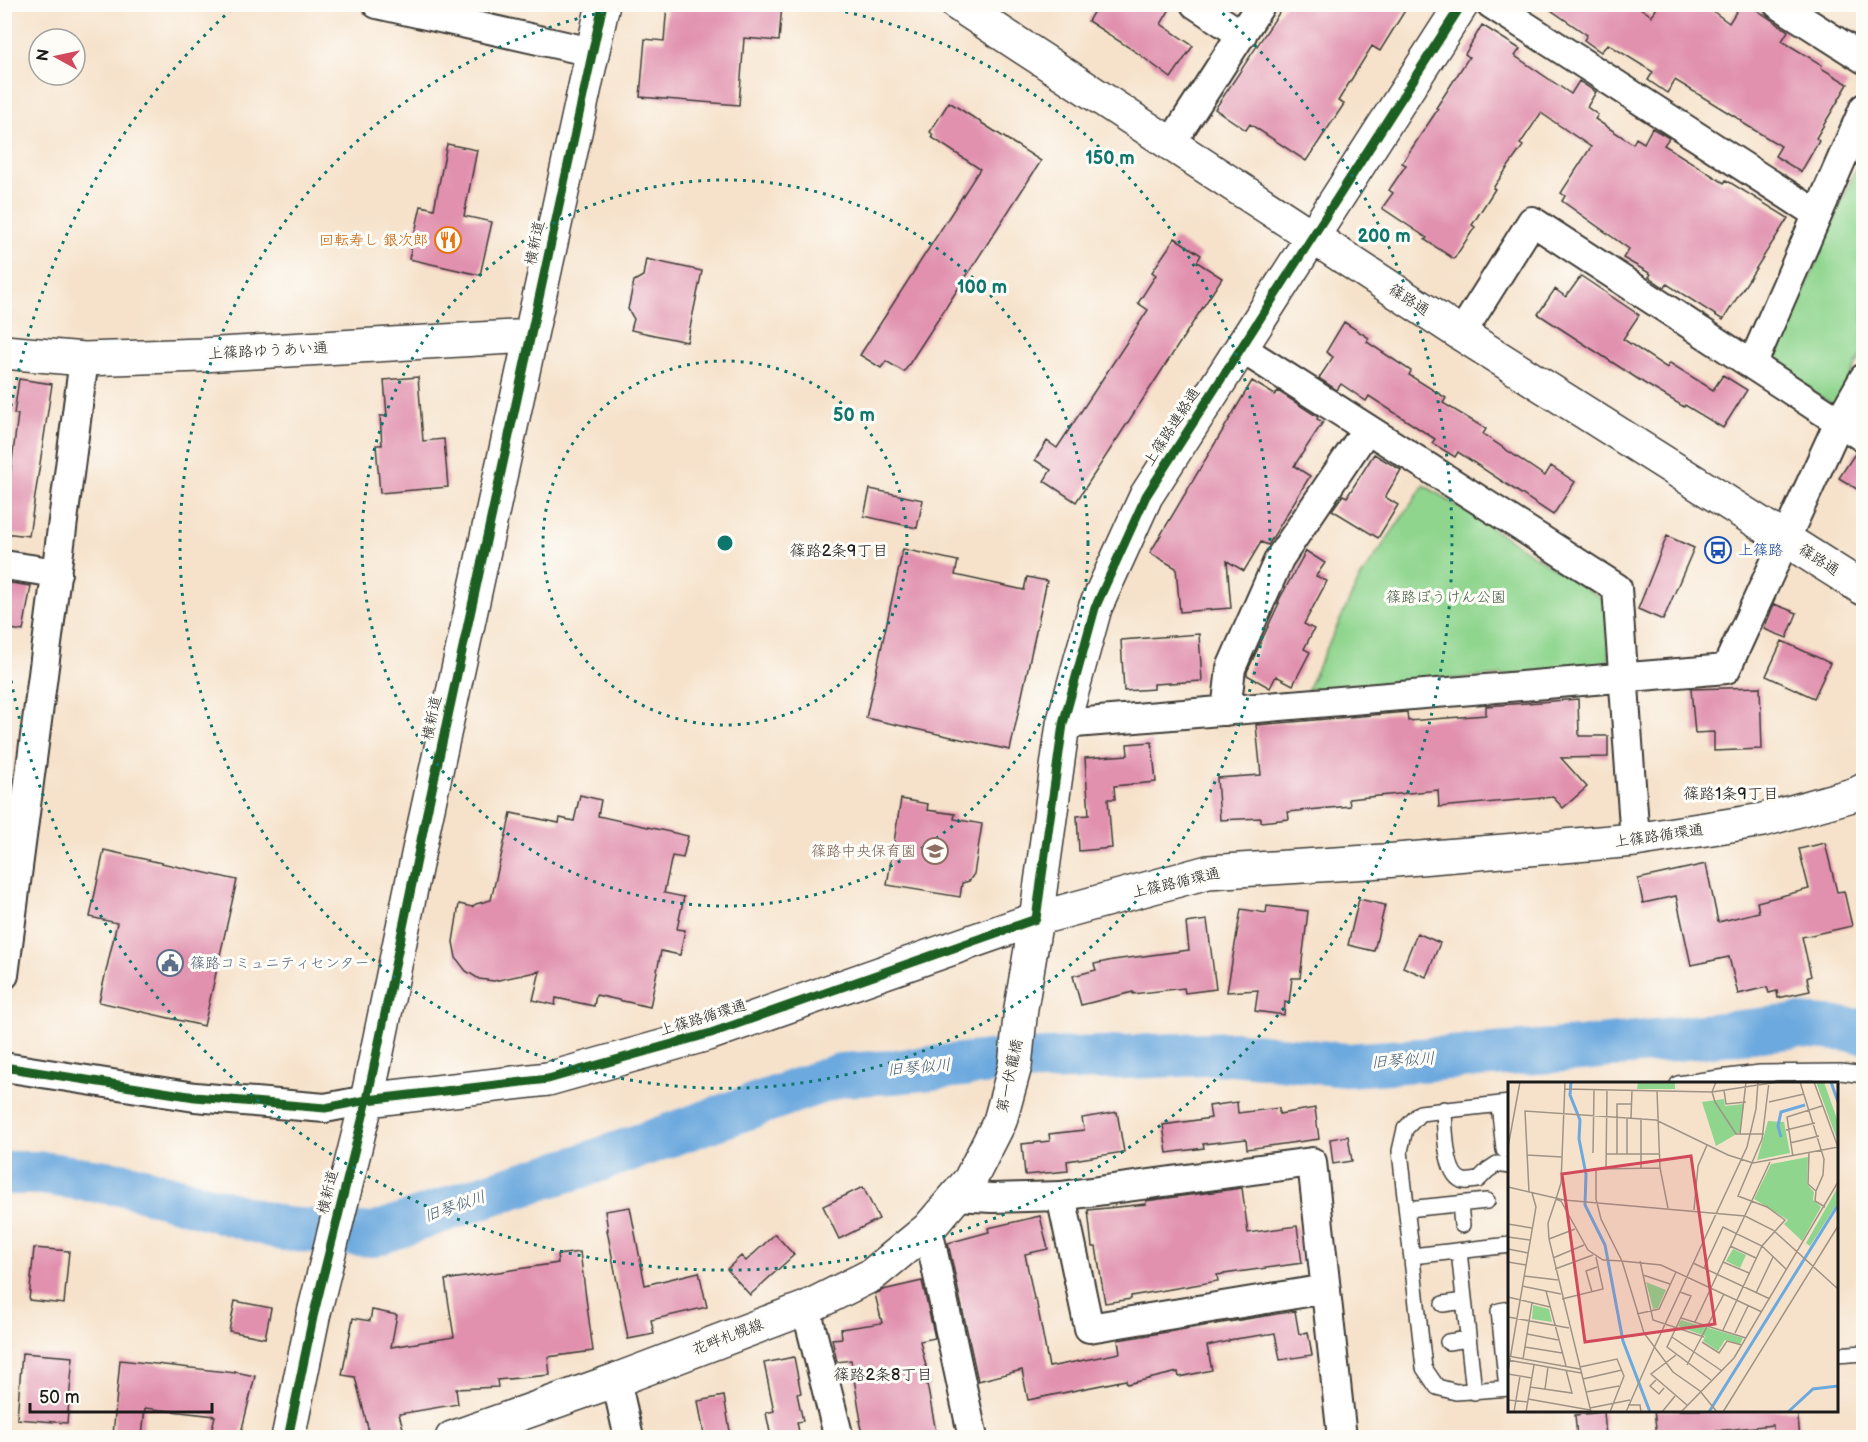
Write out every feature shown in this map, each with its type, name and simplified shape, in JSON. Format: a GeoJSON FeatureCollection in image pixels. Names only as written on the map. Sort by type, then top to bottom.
{"type":"FeatureCollection","features":[{"type":"Feature","properties":{"kind":"street"},"geometry":{"type":"LineString","coordinates":[[377,4],[592,52]]}},
{"type":"Feature","properties":{"kind":"street","name":"横新道"},"geometry":{"type":"LineString","coordinates":[[288,1437],[319,1292],[367,1100],[424,826],[603,4]]}},
{"type":"Feature","properties":{"kind":"street","name":"篠路通"},"geometry":{"type":"LineString","coordinates":[[957,4],[1461,334],[1863,589]]}},
{"type":"Feature","properties":{"kind":"street"},"geometry":{"type":"LineString","coordinates":[[1195,4],[1242,35]]}},
{"type":"Feature","properties":{"kind":"street"},"geometry":{"type":"LineString","coordinates":[[1170,145],[1261,4]]}},
{"type":"Feature","properties":{"kind":"street","name":"上篠路連絡通"},"geometry":{"type":"LineString","coordinates":[[1036,919],[1063,724],[1095,608],[1146,496],[1462,4]]}},
{"type":"Feature","properties":{"kind":"street"},"geometry":{"type":"LineString","coordinates":[[1491,4],[1817,214]]}},
{"type":"Feature","properties":{"kind":"street"},"geometry":{"type":"LineString","coordinates":[[1778,4],[1863,59]]}},
{"type":"Feature","properties":{"kind":"street"},"geometry":{"type":"LineString","coordinates":[[1752,365],[1863,108]]}},
{"type":"Feature","properties":{"kind":"street"},"geometry":{"type":"LineString","coordinates":[[1461,334],[1532,221],[1863,438]]}},
{"type":"Feature","properties":{"kind":"street","name":"上篠路ゆうあい通"},"geometry":{"type":"LineString","coordinates":[[4,352],[84,359],[202,355],[531,336]]}},
{"type":"Feature","properties":{"kind":"street"},"geometry":{"type":"LineString","coordinates":[[1241,348],[1617,588],[1635,840]]}},
{"type":"Feature","properties":{"kind":"street"},"geometry":{"type":"LineString","coordinates":[[5,961],[84,359]]}},
{"type":"Feature","properties":{"kind":"street"},"geometry":{"type":"LineString","coordinates":[[1063,724],[1726,669],[1839,422],[1863,378]]}},
{"type":"Feature","properties":{"kind":"street"},"geometry":{"type":"LineString","coordinates":[[1226,711],[1231,668],[1280,559],[1367,429]]}},
{"type":"Feature","properties":{"kind":"street"},"geometry":{"type":"LineString","coordinates":[[4,565],[57,573]]}},
{"type":"Feature","properties":{"kind":"street","name":"上篠路循環通"},"geometry":{"type":"LineString","coordinates":[[367,1100],[548,1079],[711,1033],[1036,919],[1208,872],[1384,861],[1635,840],[1763,820],[1856,794],[1863,790]]}},
{"type":"Feature","properties":{"kind":"street","name":"第一伏籠橋"},"geometry":{"type":"LineString","coordinates":[[963,1188],[1000,1121],[1015,1066],[1036,919]]}},
{"type":"Feature","properties":{"kind":"street"},"geometry":{"type":"LineString","coordinates":[[4,1067],[195,1097],[325,1108],[367,1100]]}},
{"type":"Feature","properties":{"kind":"street"},"geometry":{"type":"LineString","coordinates":[[963,1188],[992,1198],[1061,1196],[1312,1162],[1342,1437]]}},
{"type":"Feature","properties":{"kind":"street","name":"花畔札幌線"},"geometry":{"type":"LineString","coordinates":[[452,1437],[616,1380],[807,1308],[872,1275],[928,1229],[963,1188]]}},
{"type":"Feature","properties":{"kind":"street"},"geometry":{"type":"LineString","coordinates":[[1061,1196],[1089,1328],[1326,1290]]}},
{"type":"Feature","properties":{"kind":"street"},"geometry":{"type":"LineString","coordinates":[[928,1229],[973,1437]]}},
{"type":"Feature","properties":{"kind":"street"},"geometry":{"type":"LineString","coordinates":[[807,1308],[839,1437]]}},
{"type":"Feature","properties":{"kind":"street"},"geometry":{"type":"LineString","coordinates":[[616,1380],[629,1437]]}},
{"type":"Feature","properties":{"kind":"lane"},"geometry":{"type":"LineString","coordinates":[[1686,1082],[1760,1073],[1841,1072],[1863,1075]]}},
{"type":"Feature","properties":{"kind":"lane"},"geometry":{"type":"LineString","coordinates":[[1760,1073],[1779,1082]]}},
{"type":"Feature","properties":{"kind":"lane"},"geometry":{"type":"LineString","coordinates":[[1712,1079],[1723,1082]]}},
{"type":"Feature","properties":{"kind":"lane"},"geometry":{"type":"LineString","coordinates":[[1508,1149],[1504,1150],[1504,1103],[1420,1113],[1405,1130],[1400,1151],[1424,1368],[1437,1387],[1456,1392],[1508,1388],[1499,1311],[1508,1309]]}},
{"type":"Feature","properties":{"kind":"lane"},"geometry":{"type":"LineString","coordinates":[[1443,1109],[1448,1160],[1454,1176],[1464,1181],[1478,1180],[1497,1164],[1508,1167]]}},
{"type":"Feature","properties":{"kind":"lane"},"geometry":{"type":"LineString","coordinates":[[1407,1209],[1487,1201]]}},
{"type":"Feature","properties":{"kind":"lane"},"geometry":{"type":"LineString","coordinates":[[1460,1204],[1462,1225]]}},
{"type":"Feature","properties":{"kind":"lane"},"geometry":{"type":"LineString","coordinates":[[1412,1256],[1508,1245]]}},
{"type":"Feature","properties":{"kind":"lane"},"geometry":{"type":"LineString","coordinates":[[1459,1251],[1474,1392]]}},
{"type":"Feature","properties":{"kind":"lane"},"geometry":{"type":"LineString","coordinates":[[1443,1304],[1464,1301]]}},
{"type":"Feature","properties":{"kind":"lane"},"geometry":{"type":"LineString","coordinates":[[1448,1342],[1468,1339]]}},
{"type":"Feature","properties":{"kind":"lane"},"geometry":{"type":"LineString","coordinates":[[1838,1355],[1863,1353]]}},
{"type":"Feature","properties":{"kind":"green space"},"geometry":{"type":"Polygon","coordinates":[[[1863,151],[1863,352],[1835,406],[1773,366],[1863,151]]]}},
{"type":"Feature","properties":{"kind":"green space","name":"篠路ぼうけん公園"},"geometry":{"type":"Polygon","coordinates":[[[1424,485],[1604,600],[1610,658],[1599,668],[1307,690],[1359,580],[1424,485]]]}},
{"type":"Feature","properties":{"kind":"building"},"geometry":{"type":"Polygon","coordinates":[[[667,4],[782,4],[779,41],[744,38],[739,105],[640,97],[645,39],[664,41],[667,4]]]}},
{"type":"Feature","properties":{"kind":"building"},"geometry":{"type":"Polygon","coordinates":[[[1098,4],[1173,4],[1161,24],[1193,46],[1171,78],[1088,21],[1098,4]]]}},
{"type":"Feature","properties":{"kind":"building"},"geometry":{"type":"Polygon","coordinates":[[[1285,4],[1409,4],[1380,51],[1372,46],[1338,101],[1344,104],[1306,161],[1250,124],[1246,130],[1215,109],[1285,4]]]}},
{"type":"Feature","properties":{"kind":"building"},"geometry":{"type":"Polygon","coordinates":[[[1542,4],[1634,4],[1652,16],[1659,4],[1703,4],[1729,23],[1741,4],[1748,4],[1788,31],[1782,41],[1848,84],[1816,138],[1819,141],[1801,172],[1775,156],[1781,146],[1675,80],[1667,93],[1648,80],[1653,72],[1608,44],[1601,52],[1584,40],[1587,35],[1542,4]]]}},
{"type":"Feature","properties":{"kind":"building"},"geometry":{"type":"Polygon","coordinates":[[[1482,25],[1520,49],[1515,56],[1571,94],[1579,81],[1596,92],[1587,107],[1598,115],[1595,119],[1633,144],[1636,138],[1644,143],[1652,128],[1669,138],[1664,145],[1724,183],[1726,180],[1788,218],[1723,320],[1667,284],[1665,288],[1649,277],[1651,274],[1623,258],[1629,249],[1562,201],[1565,196],[1561,193],[1591,147],[1541,113],[1520,144],[1523,146],[1493,188],[1495,189],[1472,225],[1475,227],[1454,259],[1382,208],[1393,193],[1389,190],[1406,165],[1402,163],[1469,57],[1465,54],[1482,25]]]}},
{"type":"Feature","properties":{"kind":"building"},"geometry":{"type":"Polygon","coordinates":[[[949,102],[1041,161],[904,372],[886,361],[881,368],[860,355],[980,169],[931,137],[933,135],[930,132],[949,102]]]}},
{"type":"Feature","properties":{"kind":"building"},"geometry":{"type":"Polygon","coordinates":[[[447,144],[477,150],[464,216],[492,222],[480,275],[409,259],[421,206],[434,209],[447,144]]]}},
{"type":"Feature","properties":{"kind":"building"},"geometry":{"type":"Polygon","coordinates":[[[1175,238],[1201,255],[1197,262],[1222,278],[1076,502],[1044,481],[1051,470],[1035,460],[1047,441],[1057,448],[1148,310],[1138,303],[1156,275],[1152,272],[1175,238]]]}},
{"type":"Feature","properties":{"kind":"building"},"geometry":{"type":"Polygon","coordinates":[[[646,259],[702,271],[687,342],[631,330],[634,319],[628,309],[634,281],[643,276],[646,259]]]}},
{"type":"Feature","properties":{"kind":"building"},"geometry":{"type":"Polygon","coordinates":[[[1581,276],[1639,315],[1623,339],[1667,368],[1670,363],[1713,390],[1723,375],[1747,390],[1723,428],[1644,383],[1538,314],[1555,289],[1566,297],[1581,276]]]}},
{"type":"Feature","properties":{"kind":"building"},"geometry":{"type":"Polygon","coordinates":[[[1344,322],[1369,338],[1367,342],[1411,371],[1409,375],[1446,398],[1443,403],[1486,429],[1483,434],[1545,476],[1551,466],[1575,482],[1553,515],[1458,452],[1455,457],[1432,443],[1435,439],[1369,396],[1366,401],[1341,384],[1337,390],[1319,378],[1333,357],[1326,352],[1344,322]]]}},
{"type":"Feature","properties":{"kind":"building"},"geometry":{"type":"Polygon","coordinates":[[[418,377],[423,441],[444,439],[448,487],[380,493],[376,445],[382,445],[380,416],[387,416],[384,380],[418,377]]]}},
{"type":"Feature","properties":{"kind":"building"},"geometry":{"type":"Polygon","coordinates":[[[19,379],[52,384],[29,536],[4,533],[4,491],[8,492],[18,414],[14,414],[19,379]]]}},
{"type":"Feature","properties":{"kind":"building"},"geometry":{"type":"Polygon","coordinates":[[[1252,381],[1275,395],[1278,391],[1323,422],[1294,466],[1310,476],[1268,545],[1261,542],[1244,571],[1227,561],[1231,608],[1180,612],[1176,568],[1150,553],[1252,381]]]}},
{"type":"Feature","properties":{"kind":"building"},"geometry":{"type":"Polygon","coordinates":[[[1856,452],[1863,454],[1863,493],[1839,478],[1856,452]]]}},
{"type":"Feature","properties":{"kind":"building"},"geometry":{"type":"Polygon","coordinates":[[[1374,454],[1401,470],[1385,497],[1398,505],[1378,538],[1332,510],[1343,495],[1347,497],[1374,454]]]}},
{"type":"Feature","properties":{"kind":"building"},"geometry":{"type":"Polygon","coordinates":[[[870,489],[923,500],[917,528],[864,516],[870,489]]]}},
{"type":"Feature","properties":{"kind":"building"},"geometry":{"type":"Polygon","coordinates":[[[1667,536],[1694,548],[1663,620],[1638,609],[1667,536]]]}},
{"type":"Feature","properties":{"kind":"building"},"geometry":{"type":"Polygon","coordinates":[[[903,549],[958,561],[955,575],[1024,590],[1027,577],[1047,581],[1010,750],[866,718],[903,549]]]}},
{"type":"Feature","properties":{"kind":"building"},"geometry":{"type":"Polygon","coordinates":[[[1306,551],[1325,563],[1316,576],[1327,581],[1304,624],[1314,629],[1304,649],[1310,652],[1293,685],[1276,676],[1270,688],[1247,675],[1247,672],[1280,598],[1306,551]]]}},
{"type":"Feature","properties":{"kind":"building"},"geometry":{"type":"Polygon","coordinates":[[[4,582],[31,586],[23,631],[4,628],[4,582]]]}},
{"type":"Feature","properties":{"kind":"building"},"geometry":{"type":"Polygon","coordinates":[[[1774,604],[1797,613],[1787,638],[1764,629],[1774,604]]]}},
{"type":"Feature","properties":{"kind":"building"},"geometry":{"type":"Polygon","coordinates":[[[1199,634],[1202,681],[1154,684],[1154,689],[1124,691],[1121,640],[1199,634]]]}},
{"type":"Feature","properties":{"kind":"building"},"geometry":{"type":"Polygon","coordinates":[[[1782,641],[1830,663],[1814,698],[1766,676],[1782,641]]]}},
{"type":"Feature","properties":{"kind":"building"},"geometry":{"type":"Polygon","coordinates":[[[1760,687],[1762,749],[1714,751],[1714,732],[1695,733],[1691,689],[1760,687]]]}},
{"type":"Feature","properties":{"kind":"building"},"geometry":{"type":"Polygon","coordinates":[[[1578,699],[1579,736],[1608,736],[1608,757],[1561,758],[1587,787],[1563,808],[1553,797],[1439,807],[1438,790],[1349,799],[1350,806],[1288,812],[1289,819],[1261,822],[1261,818],[1220,820],[1217,778],[1261,775],[1256,725],[1407,712],[1408,721],[1486,715],[1486,706],[1578,699]]]}},
{"type":"Feature","properties":{"kind":"building"},"geometry":{"type":"Polygon","coordinates":[[[1152,742],[1156,782],[1114,786],[1115,799],[1108,799],[1112,848],[1079,851],[1077,816],[1089,815],[1085,758],[1128,755],[1127,744],[1152,742]]]}},
{"type":"Feature","properties":{"kind":"building"},"geometry":{"type":"Polygon","coordinates":[[[580,795],[601,800],[598,816],[688,836],[683,858],[672,856],[664,893],[684,897],[677,929],[685,930],[680,955],[661,951],[650,1007],[596,995],[594,1006],[556,998],[555,1005],[533,1000],[540,971],[494,981],[479,979],[466,971],[456,958],[453,942],[459,904],[472,907],[491,900],[511,813],[559,823],[560,818],[574,821],[580,795]]]}},
{"type":"Feature","properties":{"kind":"building"},"geometry":{"type":"Polygon","coordinates":[[[901,799],[928,804],[927,810],[955,814],[954,819],[982,824],[974,874],[969,881],[962,883],[960,897],[887,885],[901,799]]]}},
{"type":"Feature","properties":{"kind":"building"},"geometry":{"type":"Polygon","coordinates":[[[1825,843],[1837,892],[1844,891],[1852,926],[1802,937],[1811,976],[1807,978],[1810,991],[1778,998],[1777,991],[1769,993],[1767,987],[1738,994],[1729,957],[1691,965],[1676,896],[1643,903],[1638,879],[1706,864],[1718,922],[1759,912],[1757,902],[1809,889],[1799,849],[1825,843]]]}},
{"type":"Feature","properties":{"kind":"building"},"geometry":{"type":"Polygon","coordinates":[[[104,850],[237,880],[204,1026],[99,1002],[117,923],[90,917],[104,850]]]}},
{"type":"Feature","properties":{"kind":"building"},"geometry":{"type":"Polygon","coordinates":[[[1359,899],[1385,905],[1374,951],[1348,945],[1359,899]]]}},
{"type":"Feature","properties":{"kind":"building"},"geometry":{"type":"Polygon","coordinates":[[[1267,906],[1308,911],[1300,978],[1292,978],[1289,1003],[1285,1002],[1284,1015],[1255,1011],[1258,990],[1227,992],[1241,909],[1266,913],[1267,906]]]}},
{"type":"Feature","properties":{"kind":"building"},"geometry":{"type":"Polygon","coordinates":[[[1207,920],[1216,989],[1185,993],[1184,988],[1133,994],[1133,992],[1081,1005],[1073,976],[1096,970],[1094,964],[1189,950],[1186,923],[1207,920]]]}},
{"type":"Feature","properties":{"kind":"building"},"geometry":{"type":"Polygon","coordinates":[[[1417,933],[1440,943],[1426,977],[1403,967],[1417,933]]]}},
{"type":"Feature","properties":{"kind":"building"},"geometry":{"type":"Polygon","coordinates":[[[1237,1102],[1238,1113],[1279,1108],[1279,1114],[1315,1108],[1319,1139],[1247,1149],[1246,1139],[1203,1144],[1204,1148],[1167,1153],[1163,1125],[1211,1118],[1209,1106],[1237,1102]]]}},
{"type":"Feature","properties":{"kind":"building"},"geometry":{"type":"Polygon","coordinates":[[[1117,1112],[1124,1152],[1067,1161],[1068,1171],[1025,1175],[1022,1144],[1050,1141],[1049,1134],[1084,1130],[1082,1118],[1117,1112]]]}},
{"type":"Feature","properties":{"kind":"building"},"geometry":{"type":"Polygon","coordinates":[[[1348,1136],[1352,1161],[1333,1164],[1330,1139],[1348,1136]]]}},
{"type":"Feature","properties":{"kind":"building"},"geometry":{"type":"Polygon","coordinates":[[[863,1187],[879,1219],[839,1239],[823,1206],[863,1187]]]}},
{"type":"Feature","properties":{"kind":"building"},"geometry":{"type":"Polygon","coordinates":[[[1242,1188],[1248,1233],[1297,1226],[1302,1263],[1217,1275],[1218,1281],[1131,1296],[1131,1299],[1105,1303],[1096,1247],[1092,1247],[1088,1210],[1146,1204],[1146,1201],[1242,1188]]]}},
{"type":"Feature","properties":{"kind":"building"},"geometry":{"type":"Polygon","coordinates":[[[630,1207],[645,1285],[699,1272],[707,1307],[651,1320],[654,1334],[628,1339],[605,1211],[630,1207]]]}},
{"type":"Feature","properties":{"kind":"building"},"geometry":{"type":"Polygon","coordinates":[[[1040,1216],[1048,1249],[1025,1254],[1049,1367],[1120,1353],[1118,1340],[1295,1311],[1299,1334],[1308,1332],[1312,1355],[1280,1360],[1275,1333],[1207,1346],[1212,1370],[1179,1377],[1178,1372],[1127,1384],[1126,1380],[1028,1400],[1022,1370],[978,1381],[948,1243],[989,1232],[988,1228],[1040,1216]]]}},
{"type":"Feature","properties":{"kind":"building"},"geometry":{"type":"Polygon","coordinates":[[[775,1234],[794,1255],[750,1295],[727,1269],[741,1256],[746,1261],[775,1234]]]}},
{"type":"Feature","properties":{"kind":"building"},"geometry":{"type":"Polygon","coordinates":[[[34,1248],[69,1251],[64,1304],[29,1300],[34,1248]]]}},
{"type":"Feature","properties":{"kind":"building"},"geometry":{"type":"Polygon","coordinates":[[[580,1252],[593,1351],[548,1357],[550,1375],[497,1380],[498,1387],[456,1389],[458,1404],[399,1414],[403,1428],[370,1436],[355,1377],[342,1375],[353,1318],[370,1321],[372,1310],[397,1315],[391,1347],[454,1337],[445,1280],[558,1263],[557,1255],[580,1252]]]}},
{"type":"Feature","properties":{"kind":"building"},"geometry":{"type":"Polygon","coordinates":[[[922,1281],[935,1338],[920,1341],[930,1383],[927,1384],[937,1437],[863,1437],[851,1360],[837,1362],[832,1339],[842,1338],[841,1329],[882,1323],[875,1294],[922,1281]]]}},
{"type":"Feature","properties":{"kind":"building"},"geometry":{"type":"Polygon","coordinates":[[[235,1301],[271,1308],[265,1338],[229,1331],[235,1301]]]}},
{"type":"Feature","properties":{"kind":"building"},"geometry":{"type":"Polygon","coordinates":[[[22,1353],[73,1357],[67,1423],[17,1419],[22,1353]]]}},
{"type":"Feature","properties":{"kind":"building"},"geometry":{"type":"Polygon","coordinates":[[[794,1357],[801,1393],[797,1394],[803,1421],[797,1422],[800,1437],[771,1437],[766,1413],[774,1411],[764,1363],[794,1357]]]}},
{"type":"Feature","properties":{"kind":"building"},"geometry":{"type":"Polygon","coordinates":[[[120,1360],[255,1376],[240,1437],[210,1437],[215,1416],[145,1408],[142,1437],[113,1435],[120,1360]]]}},
{"type":"Feature","properties":{"kind":"building"},"geometry":{"type":"Polygon","coordinates":[[[724,1396],[730,1431],[704,1435],[698,1401],[724,1396]]]}},
{"type":"Feature","properties":{"kind":"building"},"geometry":{"type":"Polygon","coordinates":[[[1604,1412],[1606,1437],[1577,1437],[1575,1415],[1604,1412]]]}},
{"type":"Feature","properties":{"kind":"building"},"geometry":{"type":"Polygon","coordinates":[[[1654,1412],[1797,1412],[1800,1437],[1774,1437],[1773,1425],[1686,1434],[1687,1437],[1657,1437],[1654,1412]]]}},
{"type":"Feature","properties":{"kind":"waterway","name":"旧琴似川"},"geometry":{"type":"LineString","coordinates":[[4,1173],[41,1173],[128,1185],[284,1229],[373,1235],[493,1193],[582,1166],[840,1075],[991,1062],[1233,1053],[1346,1065],[1580,1049],[1798,1026],[1864,1031]]}},
{"type":"Feature","properties":{"kind":"cycle path"},"geometry":{"type":"LineString","coordinates":[[288,1438],[313,1317],[367,1100],[424,826],[603,4]]}},
{"type":"Feature","properties":{"kind":"cycle path"},"geometry":{"type":"LineString","coordinates":[[4,1067],[195,1097],[325,1108],[367,1100],[548,1079],[711,1033],[1036,919],[1063,724],[1095,608],[1146,496],[1462,4]]}},
{"type":"Feature","properties":{"kind":"place","name":"回転寿し 銀次郎"},"geometry":{"type":"Point","coordinates":[448,240]}},
{"type":"Feature","properties":{"kind":"place","name":"上篠路"},"geometry":{"type":"Point","coordinates":[1718,550]}},
{"type":"Feature","properties":{"kind":"place","name":"篠路中央保育園"},"geometry":{"type":"Point","coordinates":[935,851]}},
{"type":"Feature","properties":{"kind":"place","name":"篠路コミュニティセンター"},"geometry":{"type":"Point","coordinates":[170,963]}},
{"type":"Feature","properties":{"kind":"district","name":"篠路2条9丁目"},"geometry":{"type":"Point","coordinates":[839,551]}},
{"type":"Feature","properties":{"kind":"district","name":"篠路1条9丁目"},"geometry":{"type":"Point","coordinates":[1731,794]}},
{"type":"Feature","properties":{"kind":"district","name":"篠路2条8丁目"},"geometry":{"type":"Point","coordinates":[883,1375]}}]}
